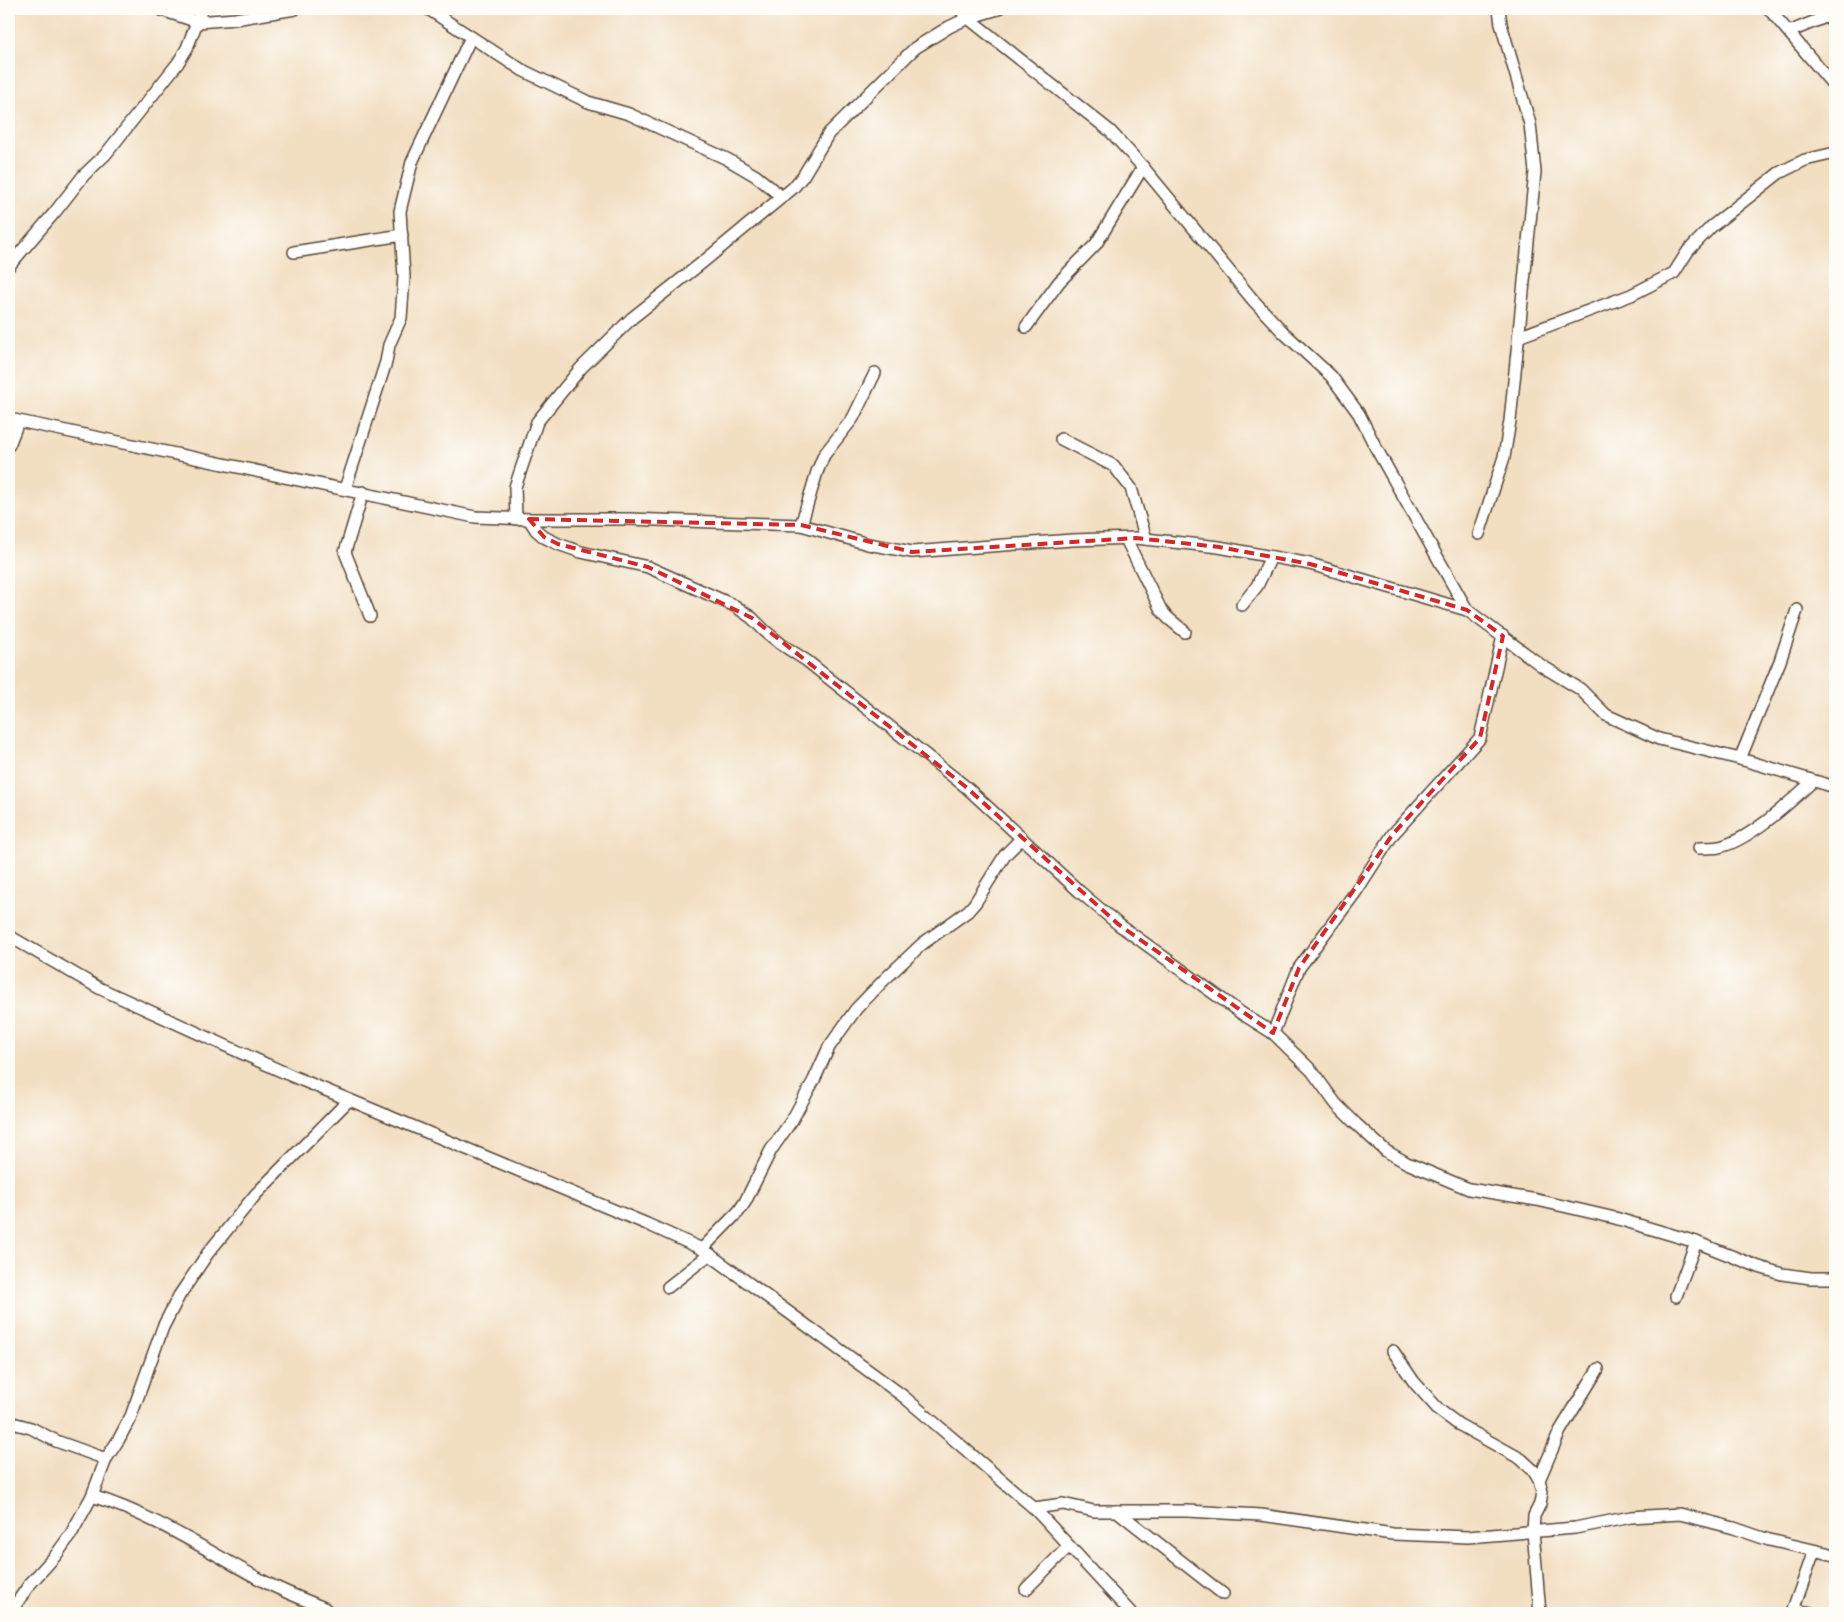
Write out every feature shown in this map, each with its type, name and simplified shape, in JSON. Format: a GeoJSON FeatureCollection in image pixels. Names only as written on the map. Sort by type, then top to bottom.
{"type":"FeatureCollection","features":[{"type":"Feature","properties":{"kind":"street"},"geometry":{"type":"LineString","coordinates":[[160,9],[198,22],[234,19],[295,9]]}},
{"type":"Feature","properties":{"kind":"street"},"geometry":{"type":"LineString","coordinates":[[9,266],[55,212],[84,174],[105,155],[169,75],[186,48],[202,9]]}},
{"type":"Feature","properties":{"kind":"street"},"geometry":{"type":"LineString","coordinates":[[428,9],[522,70],[588,102],[629,114],[727,159],[756,176],[782,197]]}},
{"type":"Feature","properties":{"kind":"street"},"geometry":{"type":"LineString","coordinates":[[960,9],[968,18],[1110,131],[1143,167],[1253,300],[1283,332],[1331,376],[1359,414],[1376,448],[1467,610]]}},
{"type":"Feature","properties":{"kind":"street"},"geometry":{"type":"LineString","coordinates":[[516,519],[515,488],[537,422],[581,368],[632,318],[782,197],[803,176],[829,134],[915,48],[949,27],[968,18],[997,9]]}},
{"type":"Feature","properties":{"kind":"street"},"geometry":{"type":"LineString","coordinates":[[1479,534],[1504,457],[1510,421],[1535,172],[1530,124],[1503,33],[1500,9]]}},
{"type":"Feature","properties":{"kind":"street"},"geometry":{"type":"LineString","coordinates":[[1769,9],[1835,87]]}},
{"type":"Feature","properties":{"kind":"street"},"geometry":{"type":"LineString","coordinates":[[1789,32],[1835,13]]}},
{"type":"Feature","properties":{"kind":"street"},"geometry":{"type":"LineString","coordinates":[[346,489],[386,362],[389,345],[401,318],[404,277],[400,211],[412,162],[471,37]]}},
{"type":"Feature","properties":{"kind":"street"},"geometry":{"type":"LineString","coordinates":[[1518,337],[1631,295],[1674,273],[1688,250],[1711,227],[1779,173],[1805,160],[1835,153]]}},
{"type":"Feature","properties":{"kind":"street"},"geometry":{"type":"LineString","coordinates":[[1026,327],[1059,282],[1096,244],[1143,167]]}},
{"type":"Feature","properties":{"kind":"street"},"geometry":{"type":"LineString","coordinates":[[294,252],[402,235]]}},
{"type":"Feature","properties":{"kind":"street"},"geometry":{"type":"LineString","coordinates":[[801,525],[824,455],[853,418],[875,373]]}},
{"type":"Feature","properties":{"kind":"street"},"geometry":{"type":"LineString","coordinates":[[9,445],[13,421],[212,463],[363,492],[475,517],[629,519],[801,525],[868,544],[912,552],[1072,540],[1146,540],[1219,547],[1310,564],[1467,610],[1542,666],[1580,689],[1606,715],[1659,739],[1740,759],[1835,787]]}},
{"type":"Feature","properties":{"kind":"street"},"geometry":{"type":"LineString","coordinates":[[1061,439],[1114,466],[1131,488],[1146,540]]}},
{"type":"Feature","properties":{"kind":"street"},"geometry":{"type":"LineString","coordinates":[[363,492],[345,552],[370,616]]}},
{"type":"Feature","properties":{"kind":"street"},"geometry":{"type":"LineString","coordinates":[[528,519],[544,537],[558,544],[580,552],[648,567],[735,606],[752,618],[775,640],[807,661],[966,787],[1080,892],[1118,924],[1241,1013],[1274,1033],[1306,1064],[1336,1104],[1386,1152],[1407,1163],[1470,1189],[1537,1200],[1615,1218],[1696,1242],[1782,1274],[1811,1278],[1835,1278]]}},
{"type":"Feature","properties":{"kind":"street"},"geometry":{"type":"LineString","coordinates":[[1126,539],[1161,610],[1185,632]]}},
{"type":"Feature","properties":{"kind":"street"},"geometry":{"type":"LineString","coordinates":[[1242,605],[1257,586],[1271,557]]}},
{"type":"Feature","properties":{"kind":"street"},"geometry":{"type":"LineString","coordinates":[[1740,759],[1780,661],[1797,610]]}},
{"type":"Feature","properties":{"kind":"street"},"geometry":{"type":"LineString","coordinates":[[1274,1033],[1300,968],[1355,894],[1393,834],[1480,738],[1503,636]]}},
{"type":"Feature","properties":{"kind":"street"},"geometry":{"type":"LineString","coordinates":[[1699,848],[1719,847],[1742,837],[1780,811],[1813,781]]}},
{"type":"Feature","properties":{"kind":"street"},"geometry":{"type":"LineString","coordinates":[[668,1287],[706,1252],[739,1211],[771,1150],[792,1120],[829,1047],[856,1008],[922,944],[968,911],[1005,855],[1022,838]]}},
{"type":"Feature","properties":{"kind":"street"},"geometry":{"type":"LineString","coordinates":[[9,936],[99,988],[292,1076],[647,1224],[706,1252],[903,1396],[1034,1508],[1131,1613]]}},
{"type":"Feature","properties":{"kind":"street"},"geometry":{"type":"LineString","coordinates":[[10,1613],[29,1585],[56,1555],[71,1534],[92,1496],[106,1460],[131,1416],[163,1327],[184,1289],[208,1253],[256,1194],[349,1100]]}},
{"type":"Feature","properties":{"kind":"street"},"geometry":{"type":"LineString","coordinates":[[1676,1296],[1696,1242]]}},
{"type":"Feature","properties":{"kind":"street"},"geometry":{"type":"LineString","coordinates":[[1393,1351],[1414,1382],[1439,1410],[1458,1424],[1520,1459],[1533,1470],[1539,1480],[1542,1492],[1540,1504],[1534,1516],[1533,1530],[1540,1613]]}},
{"type":"Feature","properties":{"kind":"street"},"geometry":{"type":"LineString","coordinates":[[1539,1480],[1560,1431],[1598,1369]]}},
{"type":"Feature","properties":{"kind":"street"},"geometry":{"type":"LineString","coordinates":[[9,1422],[31,1428],[56,1441],[106,1460]]}},
{"type":"Feature","properties":{"kind":"street"},"geometry":{"type":"LineString","coordinates":[[92,1496],[111,1502],[197,1543],[268,1584],[324,1608],[330,1613]]}},
{"type":"Feature","properties":{"kind":"street"},"geometry":{"type":"LineString","coordinates":[[1034,1508],[1064,1504],[1094,1511],[1187,1511],[1261,1515],[1393,1534],[1436,1537],[1468,1537],[1533,1530],[1576,1528],[1632,1517],[1680,1514],[1704,1519],[1769,1540],[1835,1555]]}},
{"type":"Feature","properties":{"kind":"street"},"geometry":{"type":"LineString","coordinates":[[1117,1511],[1223,1594]]}},
{"type":"Feature","properties":{"kind":"street"},"geometry":{"type":"LineString","coordinates":[[1026,1589],[1069,1546]]}},
{"type":"Feature","properties":{"kind":"street"},"geometry":{"type":"LineString","coordinates":[[1811,1613],[1793,1610],[1814,1551]]}},
{"type":"Feature","properties":{"kind":"highlighted area"},"geometry":{"type":"Polygon","coordinates":[[[529,519],[801,525],[912,552],[1136,538],[1219,547],[1310,564],[1467,610],[1503,636],[1480,738],[1393,834],[1299,968],[1273,1033],[1118,924],[966,787],[752,618],[648,567],[558,544],[544,537],[529,519]]]}}]}
